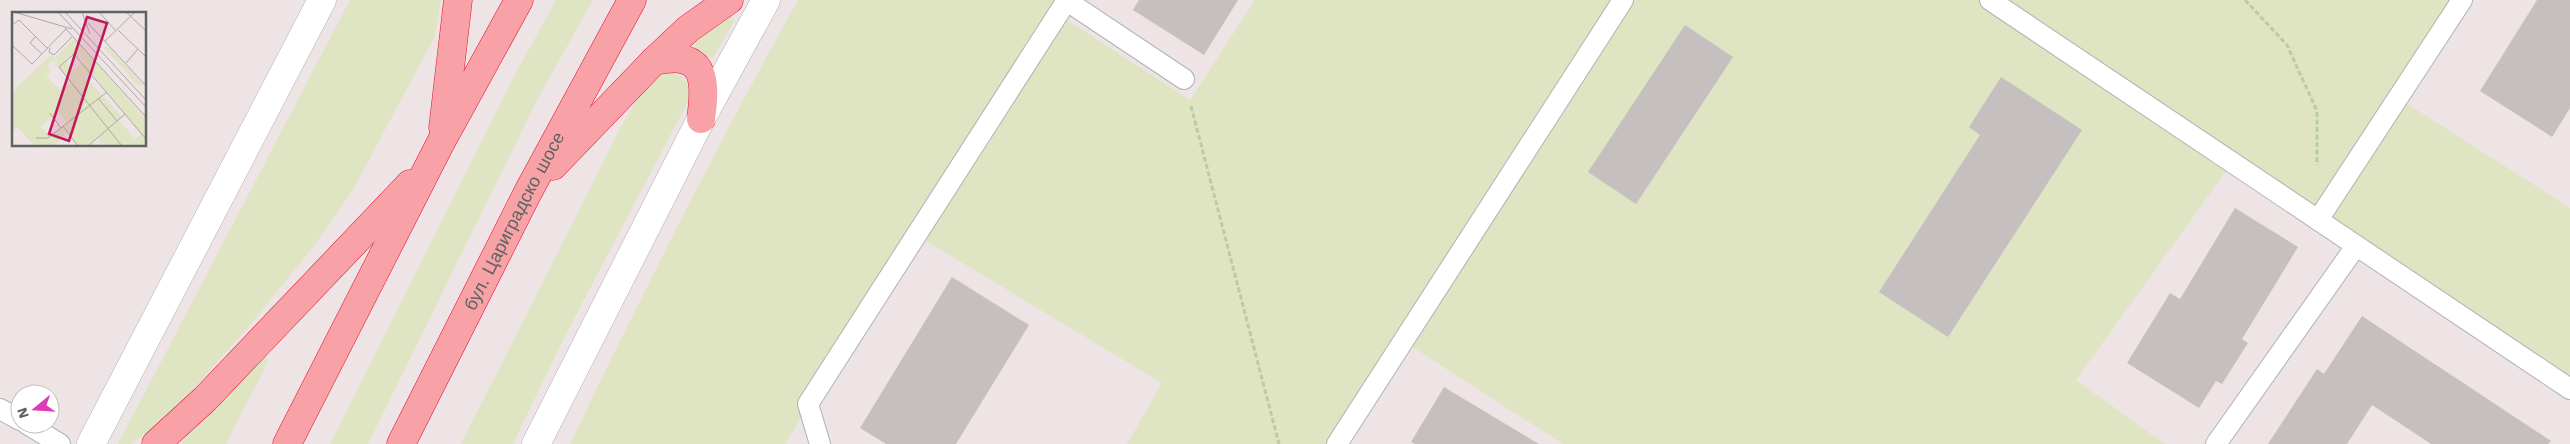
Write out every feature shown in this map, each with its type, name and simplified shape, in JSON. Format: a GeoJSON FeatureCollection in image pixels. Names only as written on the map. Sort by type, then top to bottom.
{"type":"FeatureCollection","features":[{"type":"Feature","properties":{"kind":"highway"},"geometry":{"type":"LineString","coordinates":[[156,444],[205,399],[436,151],[458,0]]}},
{"type":"Feature","properties":{"kind":"highway"},"geometry":{"type":"LineString","coordinates":[[287,444],[436,151],[519,0]]}},
{"type":"Feature","properties":{"kind":"highway","name":"бул. Цариградско шосе"},"geometry":{"type":"LineString","coordinates":[[400,444],[528,192],[632,0]]}},
{"type":"Feature","properties":{"kind":"highway"},"geometry":{"type":"LineString","coordinates":[[528,192],[654,61],[688,29],[729,0]]}},
{"type":"Feature","properties":{"kind":"highway"},"geometry":{"type":"LineString","coordinates":[[654,61],[673,57],[686,59],[695,65],[701,73],[704,84],[701,119]]}},
{"type":"Feature","properties":{"kind":"highway"},"geometry":{"type":"LineString","coordinates":[[411,444],[434,376]]}},
{"type":"Feature","properties":{"kind":"street"},"geometry":{"type":"LineString","coordinates":[[91,444],[322,0]]}},
{"type":"Feature","properties":{"kind":"street"},"geometry":{"type":"LineString","coordinates":[[536,444],[701,119],[766,0]]}},
{"type":"Feature","properties":{"kind":"lane"},"geometry":{"type":"LineString","coordinates":[[820,444],[808,404],[1067,0],[1184,79]]}},
{"type":"Feature","properties":{"kind":"lane"},"geometry":{"type":"LineString","coordinates":[[1336,444],[1623,0]]}},
{"type":"Feature","properties":{"kind":"lane"},"geometry":{"type":"LineString","coordinates":[[1990,0],[2570,389]]}},
{"type":"Feature","properties":{"kind":"lane"},"geometry":{"type":"LineString","coordinates":[[2318,220],[2462,0]]}},
{"type":"Feature","properties":{"kind":"lane"},"geometry":{"type":"LineString","coordinates":[[2216,444],[2356,246]]}},
{"type":"Feature","properties":{"kind":"lane"},"geometry":{"type":"LineString","coordinates":[[44,434],[60,444]]}},
{"type":"Feature","properties":{"kind":"path"},"geometry":{"type":"LineString","coordinates":[[2244,0],[2287,46],[2317,111],[2318,171]]}},
{"type":"Feature","properties":{"kind":"path"},"geometry":{"type":"LineString","coordinates":[[1184,79],[1279,444]]}},
{"type":"Feature","properties":{"kind":"green space"},"geometry":{"type":"Polygon","coordinates":[[[350,0],[441,0],[435,36],[354,188],[314,246],[249,326],[190,393],[148,432],[131,444],[118,444],[350,0]]]}},
{"type":"Feature","properties":{"kind":"green space"},"geometry":{"type":"Polygon","coordinates":[[[556,0],[593,0],[538,98],[368,444],[330,444],[512,80],[556,0]]]}},
{"type":"Feature","properties":{"kind":"green space"},"geometry":{"type":"Polygon","coordinates":[[[798,0],[1067,0],[1058,14],[1190,100],[1255,0],[2462,0],[2398,98],[2570,208],[2570,389],[2232,163],[2076,380],[2165,444],[1563,444],[1403,341],[1337,444],[1127,444],[1162,383],[916,235],[785,444],[570,444],[738,109],[798,0]]]}},
{"type":"Feature","properties":{"kind":"green space"},"geometry":{"type":"Polygon","coordinates":[[[731,16],[734,21],[713,58],[708,58],[694,48],[695,41],[731,16]]]}},
{"type":"Feature","properties":{"kind":"green space"},"geometry":{"type":"Polygon","coordinates":[[[665,71],[682,76],[688,85],[690,98],[564,338],[513,444],[461,444],[623,123],[652,80],[665,71]]]}},
{"type":"Feature","properties":{"kind":"green space"},"geometry":{"type":"Polygon","coordinates":[[[265,356],[268,360],[264,370],[226,444],[180,444],[265,356]]]}},
{"type":"Feature","properties":{"kind":"building"},"geometry":{"type":"Polygon","coordinates":[[[1139,0],[1238,0],[1204,55],[1133,10],[1139,0]]]}},
{"type":"Feature","properties":{"kind":"building"},"geometry":{"type":"Polygon","coordinates":[[[2537,0],[2570,0],[2570,108],[2552,137],[2480,91],[2537,0]]]}},
{"type":"Feature","properties":{"kind":"building"},"geometry":{"type":"Polygon","coordinates":[[[1685,25],[1733,57],[1636,204],[1588,172],[1685,25]]]}},
{"type":"Feature","properties":{"kind":"building"},"geometry":{"type":"Polygon","coordinates":[[[2001,77],[2082,130],[1948,337],[1879,292],[1980,135],[1969,127],[2001,77]]]}},
{"type":"Feature","properties":{"kind":"building"},"geometry":{"type":"Polygon","coordinates":[[[2235,208],[2298,247],[2242,339],[2248,343],[2222,384],[2216,381],[2199,408],[2127,363],[2170,293],[2180,299],[2235,208]]]}},
{"type":"Feature","properties":{"kind":"building"},"geometry":{"type":"Polygon","coordinates":[[[952,277],[1029,325],[956,444],[886,444],[860,428],[952,277]]]}},
{"type":"Feature","properties":{"kind":"building"},"geometry":{"type":"Polygon","coordinates":[[[2362,316],[2551,441],[2548,444],[2431,444],[2372,405],[2347,444],[2268,444],[2317,369],[2324,374],[2362,316]]]}},
{"type":"Feature","properties":{"kind":"building"},"geometry":{"type":"Polygon","coordinates":[[[1444,387],[1539,444],[1415,444],[1411,442],[1444,387]]]}}]}
